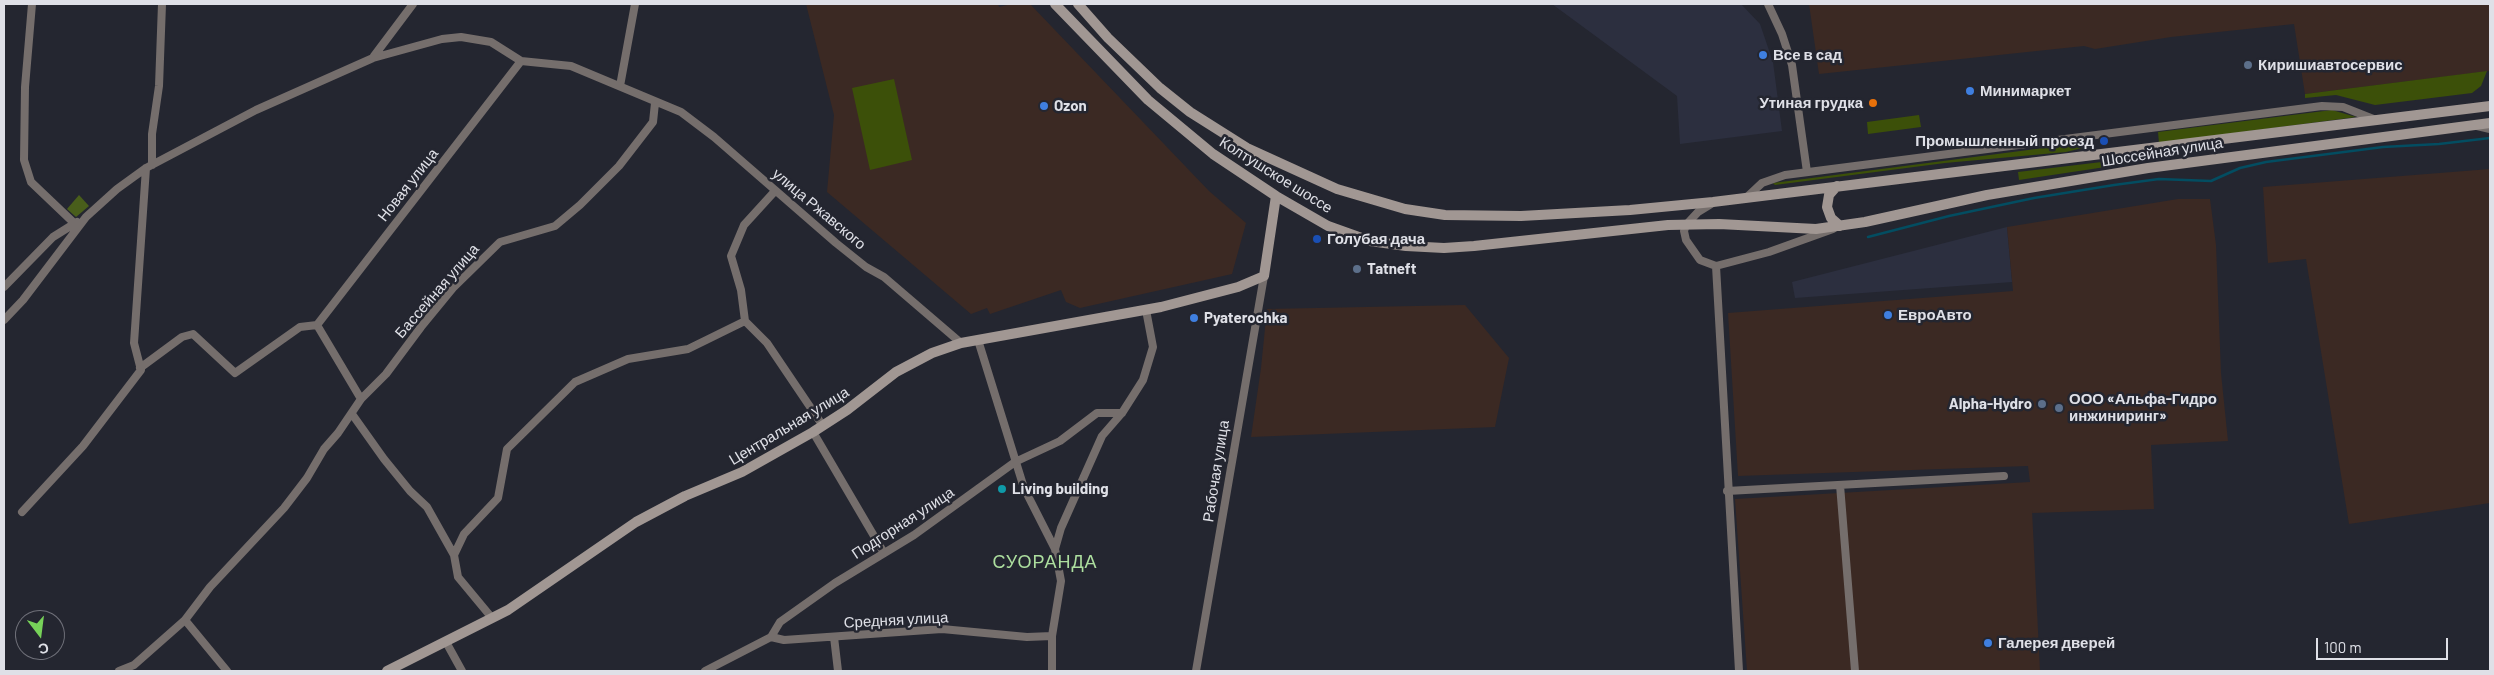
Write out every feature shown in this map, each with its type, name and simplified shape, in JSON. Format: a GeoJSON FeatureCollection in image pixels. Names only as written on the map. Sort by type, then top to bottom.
{"type":"FeatureCollection","features":[{"type":"Feature","properties":{"kind":"main road","name":"Колтушское шоссе"},"geometry":{"type":"LineString","coordinates":[[1055,4],[1148,100],[1213,154],[1276,196],[1328,226],[1370,240],[1413,247],[1466,246],[1686,225],[1719,224],[1799,230],[1840,226]]}},
{"type":"Feature","properties":{"kind":"main road","name":"Колтушское шоссе"},"geometry":{"type":"LineString","coordinates":[[1078,4],[1160,88],[1190,112],[1247,148],[1298,173],[1371,201],[1405,209],[1445,215],[1486,217],[1630,210],[1713,202],[1837,186]]}},
{"type":"Feature","properties":{"kind":"main road","name":"Шоссейная улица"},"geometry":{"type":"LineString","coordinates":[[1837,186],[2009,164],[2155,149],[2490,106]]}},
{"type":"Feature","properties":{"kind":"main road","name":"Шоссейная улица"},"geometry":{"type":"LineString","coordinates":[[1840,226],[1987,195],[2148,168],[2490,123]]}},
{"type":"Feature","properties":{"kind":"main road"},"geometry":{"type":"LineString","coordinates":[[1837,186],[1829,195],[1827,207],[1831,218],[1840,226]]}},
{"type":"Feature","properties":{"kind":"main road"},"geometry":{"type":"LineString","coordinates":[[1264,276],[1276,196]]}},
{"type":"Feature","properties":{"kind":"main road","name":"Центральная улица"},"geometry":{"type":"LineString","coordinates":[[387,671],[492,618],[531,595],[579,559],[636,522],[685,496],[742,472],[813,432],[896,372],[932,353],[961,343],[1146,310],[1238,287],[1264,276]]}},
{"type":"Feature","properties":{"kind":"street"},"geometry":{"type":"LineString","coordinates":[[32,4],[25,87],[24,160],[31,182],[74,223]]}},
{"type":"Feature","properties":{"kind":"street"},"geometry":{"type":"LineString","coordinates":[[22,512],[83,446],[141,370],[134,343],[152,134],[159,86],[162,4]]}},
{"type":"Feature","properties":{"kind":"street"},"geometry":{"type":"LineString","coordinates":[[373,58],[413,4]]}},
{"type":"Feature","properties":{"kind":"street"},"geometry":{"type":"LineString","coordinates":[[620,86],[634,4]]}},
{"type":"Feature","properties":{"kind":"street"},"geometry":{"type":"LineString","coordinates":[[1768,4],[1782,34],[1792,65],[1807,172]]}},
{"type":"Feature","properties":{"kind":"street"},"geometry":{"type":"LineString","coordinates":[[4,320],[23,300],[86,217],[117,189],[149,166],[256,110],[373,58],[442,39],[461,37],[491,42],[521,61]]}},
{"type":"Feature","properties":{"kind":"street","name":"улица Ржавского"},"geometry":{"type":"LineString","coordinates":[[521,61],[571,66],[681,112],[866,267],[884,277],[961,343]]}},
{"type":"Feature","properties":{"kind":"street","name":"Новая улица"},"geometry":{"type":"LineString","coordinates":[[317,325],[521,61]]}},
{"type":"Feature","properties":{"kind":"street","name":"Бассейная улица"},"geometry":{"type":"LineString","coordinates":[[119,671],[134,665],[185,620],[210,587],[284,508],[361,399],[386,374],[453,288],[500,242],[555,226],[619,166],[653,122],[656,102]]}},
{"type":"Feature","properties":{"kind":"street"},"geometry":{"type":"LineString","coordinates":[[1746,198],[1762,183],[1773,178],[1807,172],[2322,106],[2343,107],[2378,120]]}},
{"type":"Feature","properties":{"kind":"street"},"geometry":{"type":"LineString","coordinates":[[2472,125],[2490,129]]}},
{"type":"Feature","properties":{"kind":"street"},"geometry":{"type":"LineString","coordinates":[[775,191],[744,225],[731,256],[741,290],[745,321],[767,343],[823,426]]}},
{"type":"Feature","properties":{"kind":"street"},"geometry":{"type":"LineString","coordinates":[[1713,202],[1698,212],[1686,225],[1684,231],[1686,240],[1700,260],[1716,266],[1769,252],[1840,226]]}},
{"type":"Feature","properties":{"kind":"street"},"geometry":{"type":"LineString","coordinates":[[4,287],[53,237],[86,217]]}},
{"type":"Feature","properties":{"kind":"street"},"geometry":{"type":"LineString","coordinates":[[1716,266],[1727,491],[1739,671]]}},
{"type":"Feature","properties":{"kind":"street","name":"Рабочая улица"},"geometry":{"type":"LineString","coordinates":[[1196,671],[1264,276]]}},
{"type":"Feature","properties":{"kind":"street"},"geometry":{"type":"LineString","coordinates":[[1055,549],[1061,528],[1102,436],[1122,412],[1143,380],[1154,347],[1146,310]]}},
{"type":"Feature","properties":{"kind":"street"},"geometry":{"type":"LineString","coordinates":[[454,555],[464,534],[498,498],[506,449],[576,382],[628,359],[688,349],[745,321]]}},
{"type":"Feature","properties":{"kind":"street"},"geometry":{"type":"LineString","coordinates":[[140,368],[182,336],[193,334],[235,372],[300,327],[317,325],[361,399]]}},
{"type":"Feature","properties":{"kind":"street"},"geometry":{"type":"LineString","coordinates":[[978,340],[1024,488],[1055,549],[1061,581],[1052,636],[1052,671]]}},
{"type":"Feature","properties":{"kind":"street","name":"Подгорная улица"},"geometry":{"type":"LineString","coordinates":[[705,671],[771,637],[780,622],[835,583],[958,504],[1015,462],[1060,441],[1097,413],[1122,412]]}},
{"type":"Feature","properties":{"kind":"street"},"geometry":{"type":"LineString","coordinates":[[352,414],[384,459],[410,491],[427,507],[454,555],[458,577],[492,618]]}},
{"type":"Feature","properties":{"kind":"street"},"geometry":{"type":"LineString","coordinates":[[813,432],[884,553]]}},
{"type":"Feature","properties":{"kind":"street"},"geometry":{"type":"LineString","coordinates":[[1727,491],[2004,476]]}},
{"type":"Feature","properties":{"kind":"street"},"geometry":{"type":"LineString","coordinates":[[1840,484],[1855,671]]}},
{"type":"Feature","properties":{"kind":"street"},"geometry":{"type":"LineString","coordinates":[[185,620],[226,671]]}},
{"type":"Feature","properties":{"kind":"street","name":"Средняя улица"},"geometry":{"type":"LineString","coordinates":[[771,637],[784,640],[942,629],[1027,637],[1052,636]]}},
{"type":"Feature","properties":{"kind":"street"},"geometry":{"type":"LineString","coordinates":[[834,637],[838,671]]}},
{"type":"Feature","properties":{"kind":"street"},"geometry":{"type":"LineString","coordinates":[[446,642],[462,671]]}},
{"type":"Feature","properties":{"kind":"shaded area"},"geometry":{"type":"Polygon","coordinates":[[[806,4],[998,4],[999,7],[1011,4],[1030,4],[1209,191],[1246,223],[1232,274],[1080,308],[1066,302],[1061,290],[990,314],[987,308],[971,314],[827,192],[834,115],[806,4]]]}},
{"type":"Feature","properties":{"kind":"shaded area","name":"Все в сад"},"geometry":{"type":"Polygon","coordinates":[[[1552,4],[1741,4],[1760,24],[1773,62],[1782,131],[1680,144],[1677,96],[1552,4]]]}},
{"type":"Feature","properties":{"kind":"shaded area"},"geometry":{"type":"Polygon","coordinates":[[[1809,4],[2490,4],[2490,71],[2305,94],[2294,24],[2171,37],[2095,49],[2084,46],[1819,74],[1809,4]]]}},
{"type":"Feature","properties":{"kind":"shaded area"},"geometry":{"type":"Polygon","coordinates":[[[2490,169],[2490,503],[2349,524],[2306,259],[2268,263],[2263,187],[2490,169]]]}},
{"type":"Feature","properties":{"kind":"shaded area"},"geometry":{"type":"Polygon","coordinates":[[[2178,199],[2210,199],[2216,245],[2221,373],[2228,441],[2151,445],[2154,509],[2032,513],[2040,671],[1747,671],[1735,499],[2030,482],[2028,466],[1738,476],[1728,313],[2013,291],[2007,227],[2178,199]]]}},
{"type":"Feature","properties":{"kind":"shaded area"},"geometry":{"type":"Polygon","coordinates":[[[2007,227],[2012,282],[1795,298],[1792,282],[2007,227]]]}},
{"type":"Feature","properties":{"kind":"shaded area"},"geometry":{"type":"Polygon","coordinates":[[[1465,305],[1509,358],[1495,427],[1251,437],[1267,309],[1465,305]]]}},
{"type":"Feature","properties":{"kind":"green space"},"geometry":{"type":"Polygon","coordinates":[[[2487,71],[2481,86],[2472,93],[2375,105],[2336,95],[2305,98],[2305,94],[2487,71]]]}},
{"type":"Feature","properties":{"kind":"green space"},"geometry":{"type":"Polygon","coordinates":[[[894,79],[912,160],[870,170],[852,88],[894,79]]]}},
{"type":"Feature","properties":{"kind":"green space"},"geometry":{"type":"Polygon","coordinates":[[[2332,110],[2356,117],[2159,143],[2158,132],[2332,110]]]}},
{"type":"Feature","properties":{"kind":"green space"},"geometry":{"type":"Polygon","coordinates":[[[1919,115],[1921,127],[1868,134],[1867,122],[1919,115]]]}},
{"type":"Feature","properties":{"kind":"green space"},"geometry":{"type":"Polygon","coordinates":[[[2090,142],[2091,146],[2066,152],[1945,163],[1775,185],[1773,183],[2090,142]]]}},
{"type":"Feature","properties":{"kind":"green space"},"geometry":{"type":"Polygon","coordinates":[[[2152,156],[2152,160],[2019,180],[2018,172],[2152,156]]]}},
{"type":"Feature","properties":{"kind":"green space"},"geometry":{"type":"Polygon","coordinates":[[[79,195],[89,206],[76,217],[67,209],[79,195]]]}},
{"type":"Feature","properties":{"kind":"waterway"},"geometry":{"type":"LineString","coordinates":[[1868,237],[1949,216],[2034,198],[2114,185],[2159,179],[2211,181],[2240,168],[2266,162],[2383,147],[2439,144],[2490,138]]}},
{"type":"Feature","properties":{"kind":"place","name":"Все в сад"},"geometry":{"type":"Point","coordinates":[1763,55]}},
{"type":"Feature","properties":{"kind":"place","name":"Киришиавтосервис"},"geometry":{"type":"Point","coordinates":[2248,65]}},
{"type":"Feature","properties":{"kind":"place","name":"Минимаркет"},"geometry":{"type":"Point","coordinates":[1970,91]}},
{"type":"Feature","properties":{"kind":"place","name":"Утиная грудка"},"geometry":{"type":"Point","coordinates":[1873,103]}},
{"type":"Feature","properties":{"kind":"place","name":"Ozon"},"geometry":{"type":"Point","coordinates":[1044,106]}},
{"type":"Feature","properties":{"kind":"place","name":"Промышленный проезд"},"geometry":{"type":"Point","coordinates":[2104,141]}},
{"type":"Feature","properties":{"kind":"place","name":"Голубая дача"},"geometry":{"type":"Point","coordinates":[1317,239]}},
{"type":"Feature","properties":{"kind":"place","name":"Tatneft"},"geometry":{"type":"Point","coordinates":[1357,269]}},
{"type":"Feature","properties":{"kind":"place","name":"ЕвроАвто"},"geometry":{"type":"Point","coordinates":[1888,315]}},
{"type":"Feature","properties":{"kind":"place","name":"Pyaterochka"},"geometry":{"type":"Point","coordinates":[1194,318]}},
{"type":"Feature","properties":{"kind":"place","name":"Alpha-Hydro"},"geometry":{"type":"Point","coordinates":[2042,404]}},
{"type":"Feature","properties":{"kind":"place","name":"ООО «Альфа-Гидро инжиниринг»"},"geometry":{"type":"Point","coordinates":[2059,408]}},
{"type":"Feature","properties":{"kind":"place","name":"Living building"},"geometry":{"type":"Point","coordinates":[1002,489]}},
{"type":"Feature","properties":{"kind":"place","name":"Галерея дверей"},"geometry":{"type":"Point","coordinates":[1988,643]}},
{"type":"Feature","properties":{"kind":"district","name":"СУОРАНДА"},"geometry":{"type":"Point","coordinates":[1045,562]}}]}
